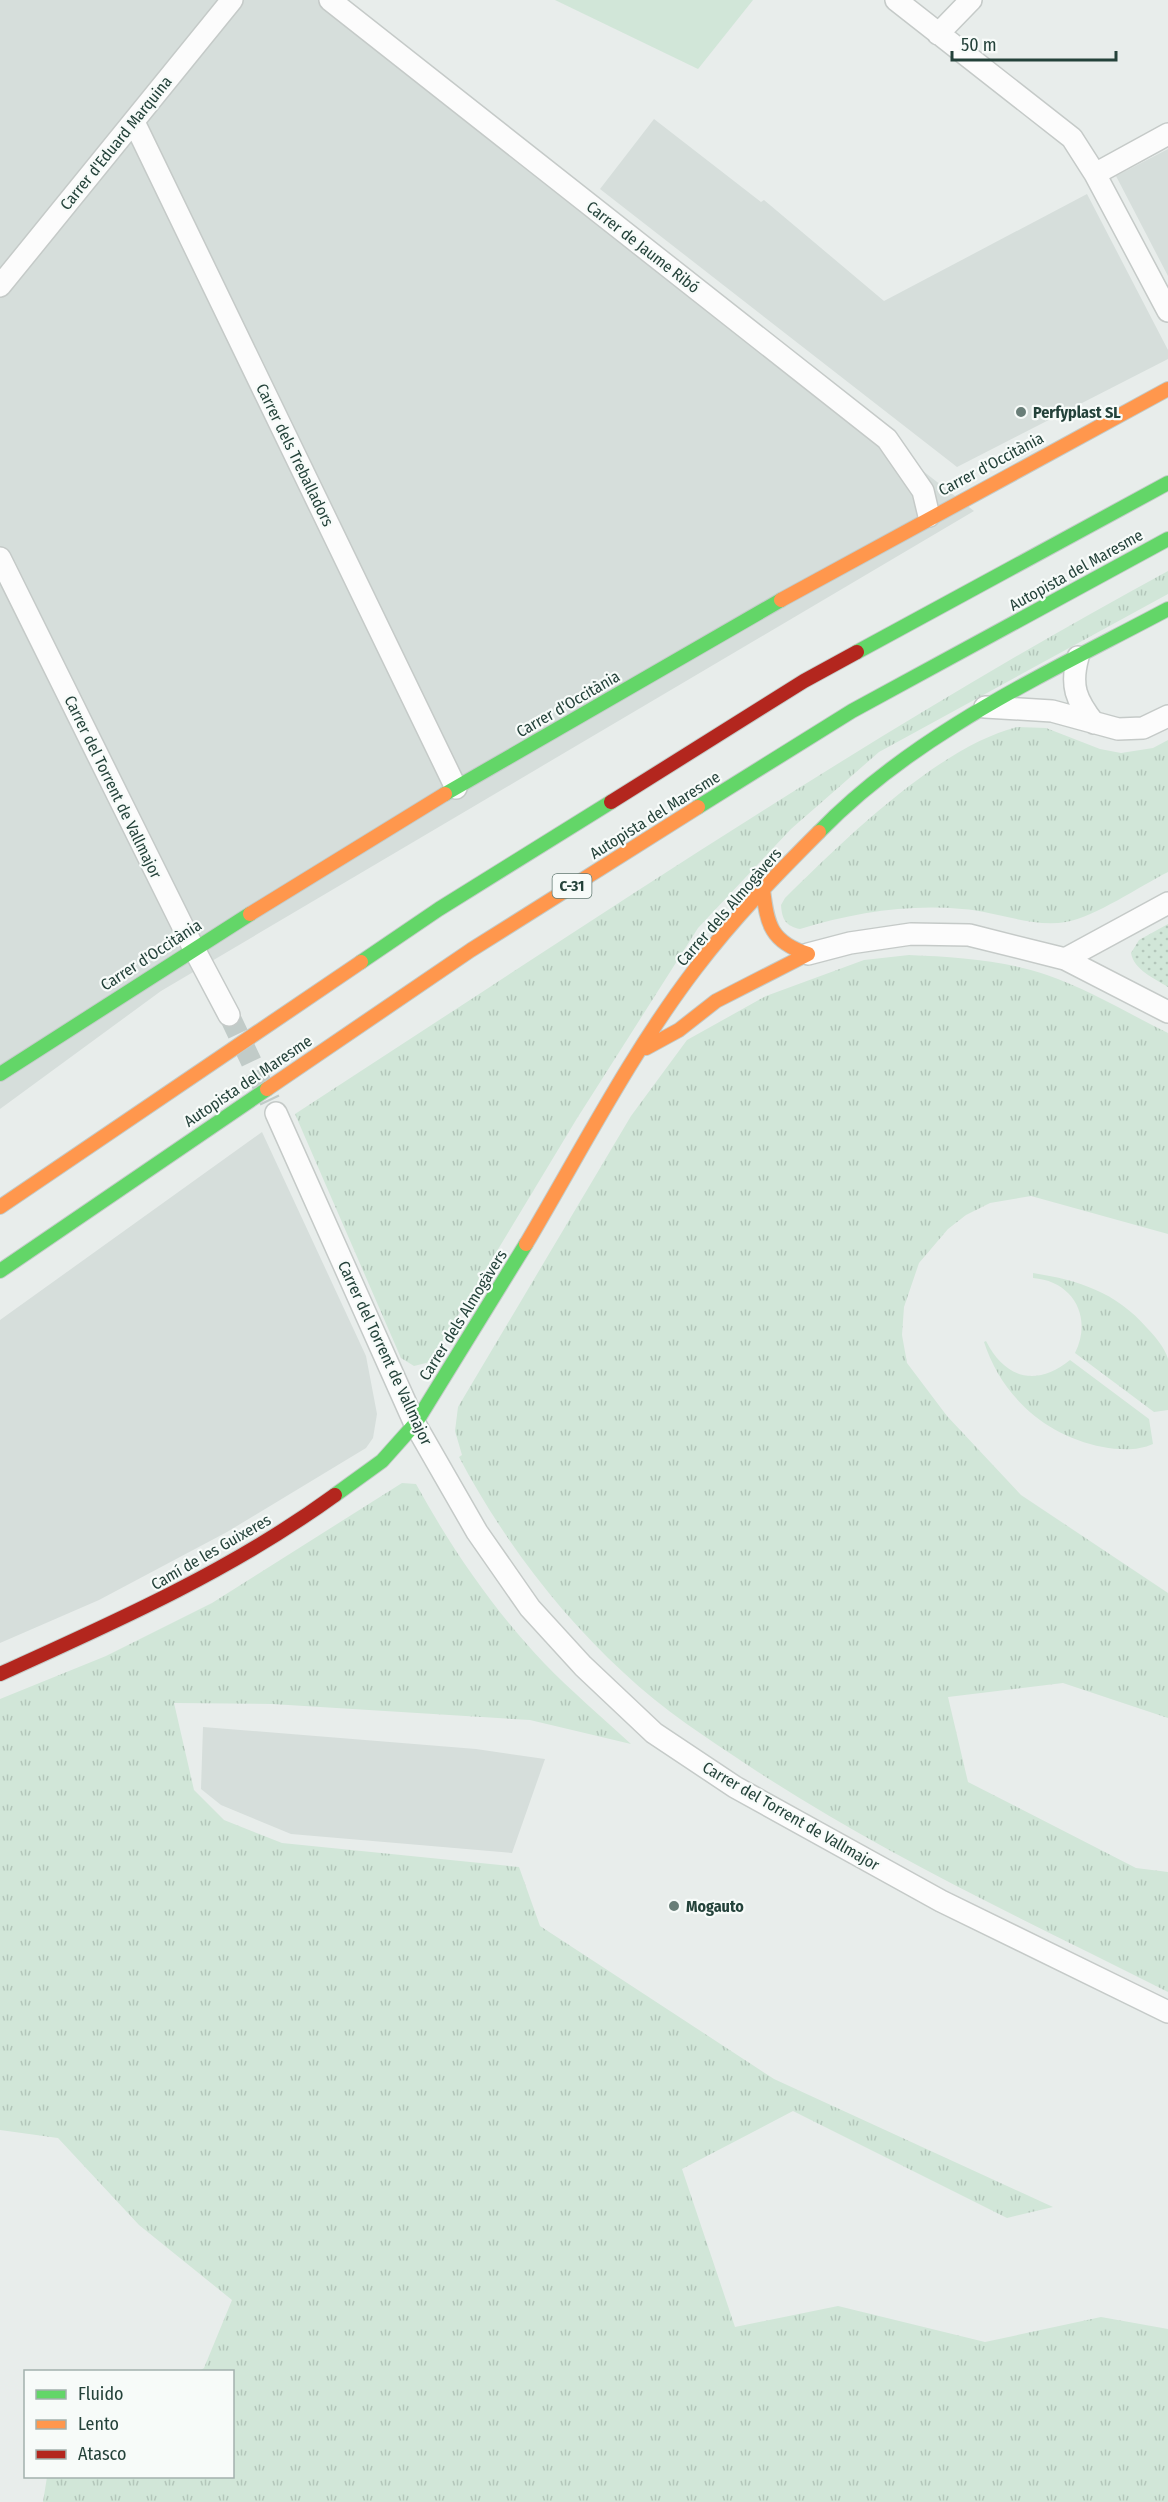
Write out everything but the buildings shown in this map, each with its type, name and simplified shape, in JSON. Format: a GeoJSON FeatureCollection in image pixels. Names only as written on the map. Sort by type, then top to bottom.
{"type":"FeatureCollection","features":[{"type":"Feature","properties":{"kind":"main road","name":"Carrer d'Occitània"},"geometry":{"type":"LineString","coordinates":[[0,1074],[193,947],[456,788],[929,516],[1168,389]]}},
{"type":"Feature","properties":{"kind":"main road","name":"Autopista del Maresme"},"geometry":{"type":"LineString","coordinates":[[0,1207],[439,909],[804,681],[1168,483]]}},
{"type":"Feature","properties":{"kind":"main road","name":"Autopista del Maresme"},"geometry":{"type":"LineString","coordinates":[[0,1271],[511,925],[852,711],[1168,539]]}},
{"type":"Feature","properties":{"kind":"main road","name":"Carrer dels Almogàvers"},"geometry":{"type":"LineString","coordinates":[[415,1424],[495,1296],[640,1051],[696,968],[763,889],[840,810],[922,745],[983,707],[1168,609]]}},
{"type":"Feature","properties":{"kind":"main road"},"geometry":{"type":"LineString","coordinates":[[763,889],[771,930],[788,949],[808,954]]}},
{"type":"Feature","properties":{"kind":"main road"},"geometry":{"type":"LineString","coordinates":[[640,1051],[679,1030],[716,1001],[808,954]]}},
{"type":"Feature","properties":{"kind":"main road","name":"Camí de les Guixeres"},"geometry":{"type":"LineString","coordinates":[[0,1674],[142,1610],[302,1520],[382,1461],[415,1424]]}},
{"type":"Feature","properties":{"kind":"street","name":"Carrer d'Eduard Marquina"},"geometry":{"type":"LineString","coordinates":[[0,286],[232,0]]}},
{"type":"Feature","properties":{"kind":"street","name":"Carrer de Jaume Ribó"},"geometry":{"type":"LineString","coordinates":[[330,0],[887,439],[923,491],[929,516]]}},
{"type":"Feature","properties":{"kind":"street"},"geometry":{"type":"LineString","coordinates":[[896,0],[1072,138],[1095,174],[1168,311]]}},
{"type":"Feature","properties":{"kind":"street"},"geometry":{"type":"LineString","coordinates":[[938,34],[971,0]]}},
{"type":"Feature","properties":{"kind":"street","name":"Carrer dels Treballadors"},"geometry":{"type":"LineString","coordinates":[[134,122],[456,788]]}},
{"type":"Feature","properties":{"kind":"street"},"geometry":{"type":"LineString","coordinates":[[1095,174],[1168,134]]}},
{"type":"Feature","properties":{"kind":"street","name":"Carrer del Torrent de Vallmajor"},"geometry":{"type":"LineString","coordinates":[[1,564],[193,947],[230,1015]]}},
{"type":"Feature","properties":{"kind":"street"},"geometry":{"type":"LineString","coordinates":[[1078,657],[1072,677],[1081,706],[1094,723]]}},
{"type":"Feature","properties":{"kind":"street"},"geometry":{"type":"LineString","coordinates":[[983,707],[1052,711],[1118,729],[1143,728],[1168,716]]}},
{"type":"Feature","properties":{"kind":"street"},"geometry":{"type":"LineString","coordinates":[[1065,959],[1168,903]]}},
{"type":"Feature","properties":{"kind":"street"},"geometry":{"type":"LineString","coordinates":[[808,954],[850,943],[911,934],[969,935],[1065,959],[1168,1012]]}},
{"type":"Feature","properties":{"kind":"street","name":"Carrer del Torrent de Vallmajor"},"geometry":{"type":"LineString","coordinates":[[276,1113],[415,1424],[477,1533],[530,1608],[583,1666],[654,1733],[735,1787],[941,1901],[1168,2012]]}},
{"type":"Feature","properties":{"kind":"shaded area"},"geometry":{"type":"Polygon","coordinates":[[[0,0],[323,0],[974,511],[161,991],[0,1109],[0,0]]]}},
{"type":"Feature","properties":{"kind":"shaded area"},"geometry":{"type":"Polygon","coordinates":[[[654,119],[761,202],[764,200],[884,301],[1087,194],[1168,350],[1168,359],[957,467],[600,189],[654,119]]]}},
{"type":"Feature","properties":{"kind":"shaded area"},"geometry":{"type":"Polygon","coordinates":[[[1168,149],[1168,276],[1116,176],[1168,149]]]}},
{"type":"Feature","properties":{"kind":"shaded area"},"geometry":{"type":"Polygon","coordinates":[[[262,1132],[366,1356],[377,1414],[373,1438],[366,1448],[227,1532],[99,1600],[0,1643],[0,1320],[262,1132]]]}},
{"type":"Feature","properties":{"kind":"shaded area"},"geometry":{"type":"Polygon","coordinates":[[[203,1727],[476,1749],[545,1759],[512,1853],[291,1834],[221,1805],[201,1789],[203,1727]]]}},
{"type":"Feature","properties":{"kind":"green space"},"geometry":{"type":"Polygon","coordinates":[[[555,0],[753,0],[698,69],[555,0]]]}},
{"type":"Feature","properties":{"kind":"green space"},"geometry":{"type":"Polygon","coordinates":[[[1168,571],[1168,594],[879,752],[791,829],[698,928],[576,1120],[430,1362],[414,1366],[401,1358],[295,1114],[618,903],[835,765],[945,698],[1168,571]]]}},
{"type":"Feature","properties":{"kind":"green space"},"geometry":{"type":"Polygon","coordinates":[[[1017,727],[1046,728],[1100,749],[1121,753],[1153,748],[1168,740],[1168,872],[1104,908],[1066,922],[1040,923],[975,910],[921,908],[860,914],[800,929],[786,922],[782,915],[781,905],[785,898],[863,824],[924,775],[956,754],[987,738],[1017,727]]]}},
{"type":"Feature","properties":{"kind":"green space"},"geometry":{"type":"Polygon","coordinates":[[[1168,924],[1168,987],[1140,969],[1131,953],[1139,940],[1168,924]]]}},
{"type":"Feature","properties":{"kind":"green space"},"geometry":{"type":"Polygon","coordinates":[[[909,955],[979,960],[1047,975],[1078,987],[1168,1033],[1168,1234],[1031,1196],[990,1203],[966,1215],[948,1229],[919,1263],[904,1307],[902,1335],[907,1363],[947,1416],[1021,1495],[1168,1593],[1168,1718],[1063,1683],[948,1697],[968,1782],[1136,1868],[1168,1872],[1168,1992],[957,1886],[853,1830],[752,1768],[670,1711],[599,1649],[554,1599],[512,1545],[459,1457],[462,1455],[455,1431],[458,1407],[631,1116],[687,1040],[766,996],[864,960],[909,955]]]}},
{"type":"Feature","properties":{"kind":"green space"},"geometry":{"type":"Polygon","coordinates":[[[1033,1273],[1081,1284],[1109,1297],[1135,1316],[1156,1338],[1167,1355],[1168,1410],[1154,1412],[1075,1353],[1082,1327],[1076,1303],[1059,1286],[1033,1278],[1033,1273]]]}},
{"type":"Feature","properties":{"kind":"green space"},"geometry":{"type":"Polygon","coordinates":[[[986,1341],[1002,1364],[1023,1375],[1046,1374],[1070,1360],[1149,1419],[1153,1444],[1128,1449],[1103,1447],[1082,1442],[1045,1423],[1029,1411],[1002,1380],[992,1362],[984,1342],[986,1341]]]}},
{"type":"Feature","properties":{"kind":"green space"},"geometry":{"type":"Polygon","coordinates":[[[402,1483],[416,1484],[474,1577],[507,1621],[565,1684],[631,1744],[530,1720],[272,1704],[174,1703],[194,1790],[224,1820],[282,1843],[519,1867],[540,1926],[774,2079],[1053,2207],[1007,2218],[793,2111],[682,2169],[735,2327],[838,2306],[985,2342],[1101,2317],[1168,2329],[1168,2502],[43,2502],[47,2478],[234,2478],[234,2370],[201,2370],[204,2368],[232,2300],[139,2225],[58,2138],[0,2130],[0,1699],[106,1656],[212,1603],[402,1483]]]}},
{"type":"Feature","properties":{"kind":"tunnel"},"geometry":{"type":"LineString","coordinates":[[229,1015],[270,1101]]}},
{"type":"Feature","properties":{"kind":"traffic: fast"},"geometry":{"type":"LineString","coordinates":[[857,652],[1168,483]]}},
{"type":"Feature","properties":{"kind":"traffic: fast"},"geometry":{"type":"LineString","coordinates":[[698,807],[852,711],[1168,539]]}},
{"type":"Feature","properties":{"kind":"traffic: fast"},"geometry":{"type":"LineString","coordinates":[[445,794],[781,600]]}},
{"type":"Feature","properties":{"kind":"traffic: fast"},"geometry":{"type":"LineString","coordinates":[[819,832],[857,796],[897,764],[940,735],[984,707],[1168,609]]}},
{"type":"Feature","properties":{"kind":"traffic: fast"},"geometry":{"type":"LineString","coordinates":[[361,962],[439,909],[611,802]]}},
{"type":"Feature","properties":{"kind":"traffic: fast"},"geometry":{"type":"LineString","coordinates":[[0,1074],[250,914]]}},
{"type":"Feature","properties":{"kind":"traffic: fast"},"geometry":{"type":"LineString","coordinates":[[0,1271],[267,1089]]}},
{"type":"Feature","properties":{"kind":"traffic: fast"},"geometry":{"type":"LineString","coordinates":[[335,1495],[382,1461],[415,1424],[526,1244]]}},
{"type":"Feature","properties":{"kind":"traffic: slow"},"geometry":{"type":"LineString","coordinates":[[781,600],[1168,389]]}},
{"type":"Feature","properties":{"kind":"traffic: slow"},"geometry":{"type":"LineString","coordinates":[[250,914],[445,794]]}},
{"type":"Feature","properties":{"kind":"traffic: slow"},"geometry":{"type":"LineString","coordinates":[[267,1089],[471,950],[698,807]]}},
{"type":"Feature","properties":{"kind":"traffic: slow"},"geometry":{"type":"LineString","coordinates":[[526,1244],[607,1103],[672,1000],[740,915],[819,832]]}},
{"type":"Feature","properties":{"kind":"traffic: slow"},"geometry":{"type":"LineString","coordinates":[[763,889],[769,922],[773,930],[786,944],[808,954]]}},
{"type":"Feature","properties":{"kind":"traffic: slow"},"geometry":{"type":"LineString","coordinates":[[646,1048],[679,1030],[716,1001],[808,954]]}},
{"type":"Feature","properties":{"kind":"traffic: slow"},"geometry":{"type":"LineString","coordinates":[[0,1207],[361,962]]}},
{"type":"Feature","properties":{"kind":"traffic: jam"},"geometry":{"type":"LineString","coordinates":[[611,802],[804,681],[857,652]]}},
{"type":"Feature","properties":{"kind":"traffic: jam"},"geometry":{"type":"LineString","coordinates":[[0,1674],[86,1635],[214,1571],[296,1522],[335,1495]]}},
{"type":"Feature","properties":{"kind":"place","name":"Perfyplast SL"},"geometry":{"type":"Point","coordinates":[1021,412]}},
{"type":"Feature","properties":{"kind":"place","name":"Mogauto"},"geometry":{"type":"Point","coordinates":[674,1906]}}]}
